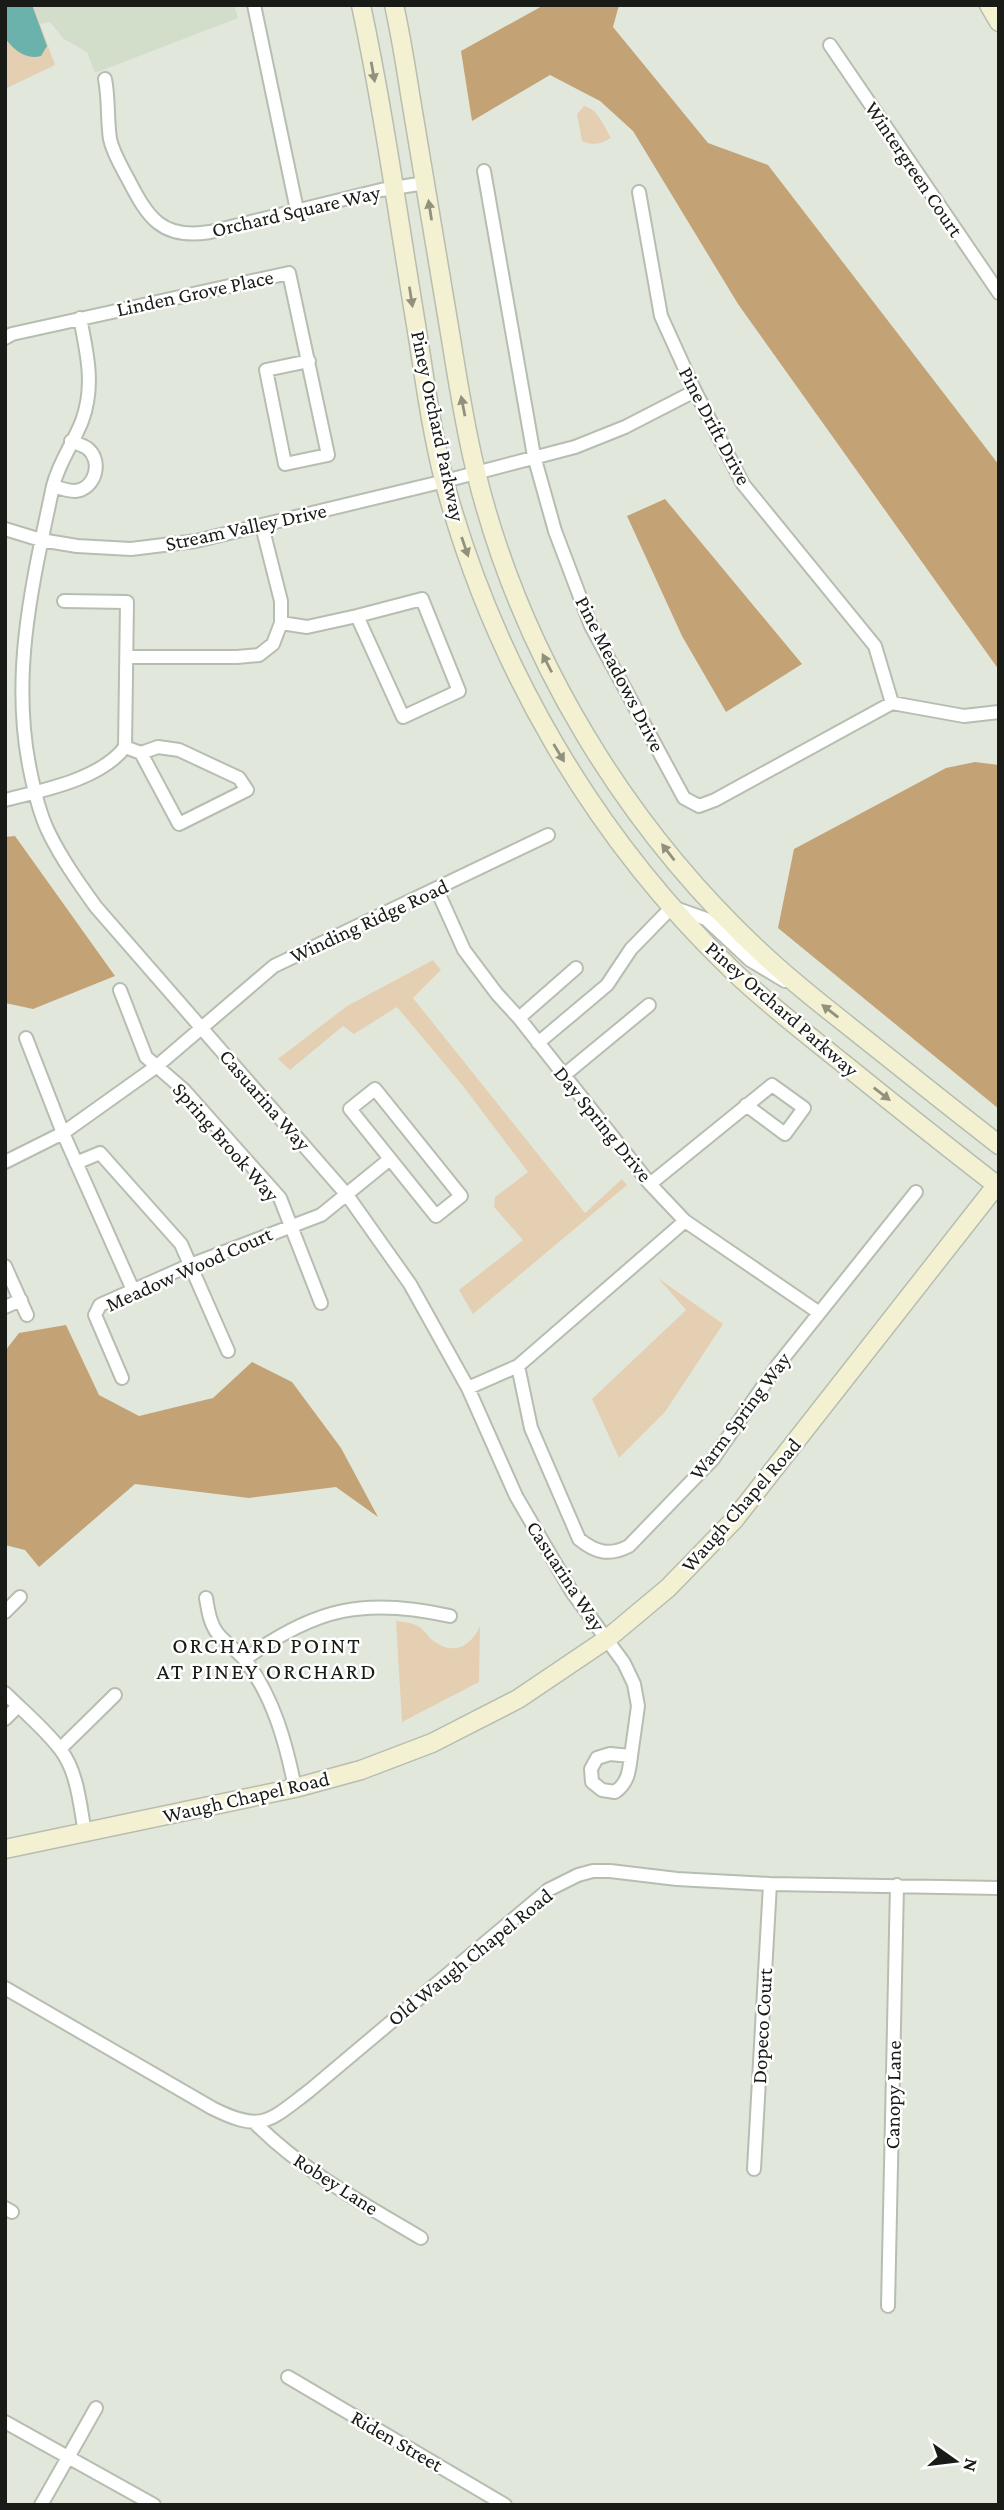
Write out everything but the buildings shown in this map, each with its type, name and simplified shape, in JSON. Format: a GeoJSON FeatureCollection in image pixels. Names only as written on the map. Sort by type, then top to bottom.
{"type":"FeatureCollection","features":[{"type":"Feature","properties":{"kind":"street"},"geometry":{"type":"LineString","coordinates":[[254,5],[297,210]]}},
{"type":"Feature","properties":{"kind":"street","name":"Piney Orchard Parkway"},"geometry":{"type":"LineString","coordinates":[[361,5],[425,382],[445,481],[484,601],[504,649],[542,724],[576,781],[614,835],[673,907],[733,971],[998,1185]]}},
{"type":"Feature","properties":{"kind":"street","name":"Piney Orchard Parkway"},"geometry":{"type":"LineString","coordinates":[[394,5],[476,472],[493,530],[534,638],[572,711],[603,764],[678,864],[721,913],[800,987],[999,1145]]}},
{"type":"Feature","properties":{"kind":"street"},"geometry":{"type":"LineString","coordinates":[[989,5],[999,22]]}},
{"type":"Feature","properties":{"kind":"street","name":"Wintergreen Court"},"geometry":{"type":"LineString","coordinates":[[830,45],[999,293]]}},
{"type":"Feature","properties":{"kind":"street","name":"Orchard Square Way"},"geometry":{"type":"LineString","coordinates":[[105,79],[111,143],[144,210],[158,224],[181,233],[196,234],[425,183]]}},
{"type":"Feature","properties":{"kind":"street","name":"Pine Meadows Drive"},"geometry":{"type":"LineString","coordinates":[[484,171],[534,456],[555,531],[591,626],[684,797],[699,806],[715,800],[892,703]]}},
{"type":"Feature","properties":{"kind":"street","name":"Pine Drift Drive"},"geometry":{"type":"LineString","coordinates":[[639,192],[661,316],[695,391],[743,484],[875,646],[892,703]]}},
{"type":"Feature","properties":{"kind":"street","name":"Linden Grove Place"},"geometry":{"type":"LineString","coordinates":[[5,322],[8,336],[289,273],[309,361],[328,455],[285,464],[267,370],[309,361]]}},
{"type":"Feature","properties":{"kind":"street"},"geometry":{"type":"LineString","coordinates":[[71,441],[88,449],[97,468],[92,481],[85,488],[74,491],[53,486],[57,468],[71,441],[82,421],[89,394],[90,370],[80,318]]}},
{"type":"Feature","properties":{"kind":"street","name":"Stream Valley Drive"},"geometry":{"type":"LineString","coordinates":[[5,529],[77,547],[131,549],[196,541],[575,447],[625,427],[695,391]]}},
{"type":"Feature","properties":{"kind":"street","name":"Casuarina Way"},"geometry":{"type":"LineString","coordinates":[[53,486],[25,631],[20,688],[24,740],[35,792],[47,829],[69,870],[96,907],[347,1195],[410,1284],[468,1388],[516,1496],[572,1591],[621,1658],[634,1684],[638,1706],[631,1756]]}},
{"type":"Feature","properties":{"kind":"street"},"geometry":{"type":"LineString","coordinates":[[127,657],[237,657],[259,655],[273,644],[281,623],[281,601],[262,526]]}},
{"type":"Feature","properties":{"kind":"street"},"geometry":{"type":"LineString","coordinates":[[281,623],[307,627],[422,598],[459,691],[403,717],[357,616]]}},
{"type":"Feature","properties":{"kind":"street"},"geometry":{"type":"LineString","coordinates":[[5,800],[101,770],[125,747],[127,602],[64,601]]}},
{"type":"Feature","properties":{"kind":"street"},"geometry":{"type":"LineString","coordinates":[[892,703],[964,716],[999,712]]}},
{"type":"Feature","properties":{"kind":"street"},"geometry":{"type":"LineString","coordinates":[[125,747],[141,753],[158,747],[179,750],[239,778],[247,790],[179,824],[141,753]]}},
{"type":"Feature","properties":{"kind":"street","name":"Winding Ridge Road"},"geometry":{"type":"LineString","coordinates":[[5,1162],[62,1133],[157,1066],[274,966],[548,835]]}},
{"type":"Feature","properties":{"kind":"street","name":"Day Spring Drive"},"geometry":{"type":"LineString","coordinates":[[437,890],[464,950],[650,1184],[685,1221],[818,1312]]}},
{"type":"Feature","properties":{"kind":"street"},"geometry":{"type":"LineString","coordinates":[[538,1043],[607,985],[631,949],[673,907],[706,919],[750,960],[775,976],[800,987]]}},
{"type":"Feature","properties":{"kind":"street"},"geometry":{"type":"LineString","coordinates":[[519,1018],[576,968]]}},
{"type":"Feature","properties":{"kind":"street","name":"Spring Brook Way"},"geometry":{"type":"LineString","coordinates":[[120,990],[146,1057],[184,1090],[279,1198],[321,1303]]}},
{"type":"Feature","properties":{"kind":"street"},"geometry":{"type":"LineString","coordinates":[[564,1076],[649,1005]]}},
{"type":"Feature","properties":{"kind":"street"},"geometry":{"type":"LineString","coordinates":[[26,1038],[62,1133],[133,1290]]}},
{"type":"Feature","properties":{"kind":"street"},"geometry":{"type":"LineString","coordinates":[[375,1089],[461,1196],[436,1216],[390,1159],[350,1109],[375,1089]]}},
{"type":"Feature","properties":{"kind":"street"},"geometry":{"type":"LineString","coordinates":[[650,1184],[747,1105]]}},
{"type":"Feature","properties":{"kind":"street"},"geometry":{"type":"LineString","coordinates":[[76,1163],[100,1153],[181,1244],[228,1351]]}},
{"type":"Feature","properties":{"kind":"street","name":"Meadow Wood Court"},"geometry":{"type":"LineString","coordinates":[[122,1378],[95,1315],[100,1305],[190,1265],[321,1214],[390,1159]]}},
{"type":"Feature","properties":{"kind":"street","name":"Waugh Chapel Road"},"geometry":{"type":"LineString","coordinates":[[5,1849],[295,1788],[361,1770],[432,1742],[519,1699],[607,1639],[668,1588],[734,1520],[998,1185]]}},
{"type":"Feature","properties":{"kind":"street","name":"Warm Spring Way"},"geometry":{"type":"LineString","coordinates":[[518,1366],[531,1428],[579,1539],[602,1553],[617,1552],[629,1546],[713,1459],[818,1312],[916,1192]]}},
{"type":"Feature","properties":{"kind":"street"},"geometry":{"type":"LineString","coordinates":[[468,1388],[518,1366],[685,1221]]}},
{"type":"Feature","properties":{"kind":"street"},"geometry":{"type":"LineString","coordinates":[[5,1265],[27,1315]]}},
{"type":"Feature","properties":{"kind":"street"},"geometry":{"type":"LineString","coordinates":[[5,1307],[21,1300]]}},
{"type":"Feature","properties":{"kind":"street"},"geometry":{"type":"LineString","coordinates":[[5,1612],[20,1597]]}},
{"type":"Feature","properties":{"kind":"street"},"geometry":{"type":"LineString","coordinates":[[206,1598],[209,1616],[218,1634],[245,1660],[276,1717],[286,1745],[295,1788]]}},
{"type":"Feature","properties":{"kind":"street"},"geometry":{"type":"LineString","coordinates":[[245,1660],[276,1637],[311,1620],[341,1611],[376,1606],[415,1608],[450,1616]]}},
{"type":"Feature","properties":{"kind":"street"},"geometry":{"type":"LineString","coordinates":[[5,1693],[60,1749],[75,1779],[85,1833]]}},
{"type":"Feature","properties":{"kind":"street"},"geometry":{"type":"LineString","coordinates":[[60,1749],[115,1695]]}},
{"type":"Feature","properties":{"kind":"street"},"geometry":{"type":"LineString","coordinates":[[5,1719],[18,1706]]}},
{"type":"Feature","properties":{"kind":"street","name":"Old Waugh Chapel Road"},"geometry":{"type":"LineString","coordinates":[[257,2124],[277,2116],[309,2091],[548,1890],[593,1871],[770,1884],[999,1888]]}},
{"type":"Feature","properties":{"kind":"street","name":"Dopeco Court"},"geometry":{"type":"LineString","coordinates":[[754,2169],[770,1884]]}},
{"type":"Feature","properties":{"kind":"street","name":"Canopy Lane"},"geometry":{"type":"LineString","coordinates":[[888,2306],[897,1885]]}},
{"type":"Feature","properties":{"kind":"street"},"geometry":{"type":"LineString","coordinates":[[5,1987],[212,2108],[232,2118],[257,2124]]}},
{"type":"Feature","properties":{"kind":"street","name":"Robey Lane"},"geometry":{"type":"LineString","coordinates":[[257,2124],[275,2143],[319,2176],[421,2238]]}},
{"type":"Feature","properties":{"kind":"street","name":"Riden Street"},"geometry":{"type":"LineString","coordinates":[[288,2377],[505,2505]]}},
{"type":"Feature","properties":{"kind":"street"},"geometry":{"type":"LineString","coordinates":[[41,2505],[96,2408]]}},
{"type":"Feature","properties":{"kind":"street"},"geometry":{"type":"LineString","coordinates":[[5,2422],[154,2505]]}},
{"type":"Feature","properties":{"kind":"shaded area"},"geometry":{"type":"Polygon","coordinates":[[[5,5],[33,5],[55,65],[5,89],[5,5]]]}},
{"type":"Feature","properties":{"kind":"shaded area"},"geometry":{"type":"Polygon","coordinates":[[[33,5],[234,5],[238,18],[95,73],[87,52],[64,39],[50,22],[40,24],[33,5]]]}},
{"type":"Feature","properties":{"kind":"shaded area"},"geometry":{"type":"Polygon","coordinates":[[[544,5],[619,5],[613,27],[708,143],[768,165],[999,465],[999,670],[738,304],[633,131],[600,101],[550,75],[472,121],[461,51],[544,5]]]}},
{"type":"Feature","properties":{"kind":"shaded area"},"geometry":{"type":"Polygon","coordinates":[[[584,106],[597,114],[611,138],[597,144],[582,141],[577,114],[584,106]]]}},
{"type":"Feature","properties":{"kind":"shaded area"},"geometry":{"type":"Polygon","coordinates":[[[665,499],[802,664],[726,712],[682,636],[627,516],[665,499]]]}},
{"type":"Feature","properties":{"kind":"shaded area"},"geometry":{"type":"Polygon","coordinates":[[[975,762],[999,765],[999,1109],[778,928],[794,849],[946,768],[975,762]]]}},
{"type":"Feature","properties":{"kind":"shaded area"},"geometry":{"type":"Polygon","coordinates":[[[15,836],[115,976],[33,1009],[5,1003],[5,837],[15,836]]]}},
{"type":"Feature","properties":{"kind":"shaded area"},"geometry":{"type":"Polygon","coordinates":[[[433,960],[441,970],[413,998],[585,1213],[622,1179],[627,1185],[473,1314],[459,1290],[523,1240],[494,1207],[495,1197],[528,1172],[463,1086],[397,1007],[354,1034],[343,1026],[290,1070],[278,1059],[347,1006],[433,960]]]}},
{"type":"Feature","properties":{"kind":"shaded area"},"geometry":{"type":"Polygon","coordinates":[[[658,1278],[723,1324],[665,1412],[619,1458],[592,1399],[686,1310],[658,1278]]]}},
{"type":"Feature","properties":{"kind":"shaded area"},"geometry":{"type":"Polygon","coordinates":[[[66,1325],[99,1395],[139,1416],[213,1398],[252,1362],[292,1382],[341,1448],[378,1517],[336,1487],[249,1498],[135,1484],[39,1567],[25,1550],[5,1545],[5,1351],[19,1333],[66,1325]]]}},
{"type":"Feature","properties":{"kind":"shaded area"},"geometry":{"type":"Polygon","coordinates":[[[396,1621],[418,1626],[433,1640],[449,1648],[467,1643],[480,1626],[479,1682],[402,1722],[396,1621]]]}},
{"type":"Feature","properties":{"kind":"water"},"geometry":{"type":"Polygon","coordinates":[[[5,5],[32,5],[47,46],[41,56],[30,57],[20,53],[5,38],[5,5]]]}},
{"type":"Feature","properties":{"kind":"district","name":"ORCHARD POINT AT PINEY ORCHARD"},"geometry":{"type":"Point","coordinates":[267,1658]}}]}
